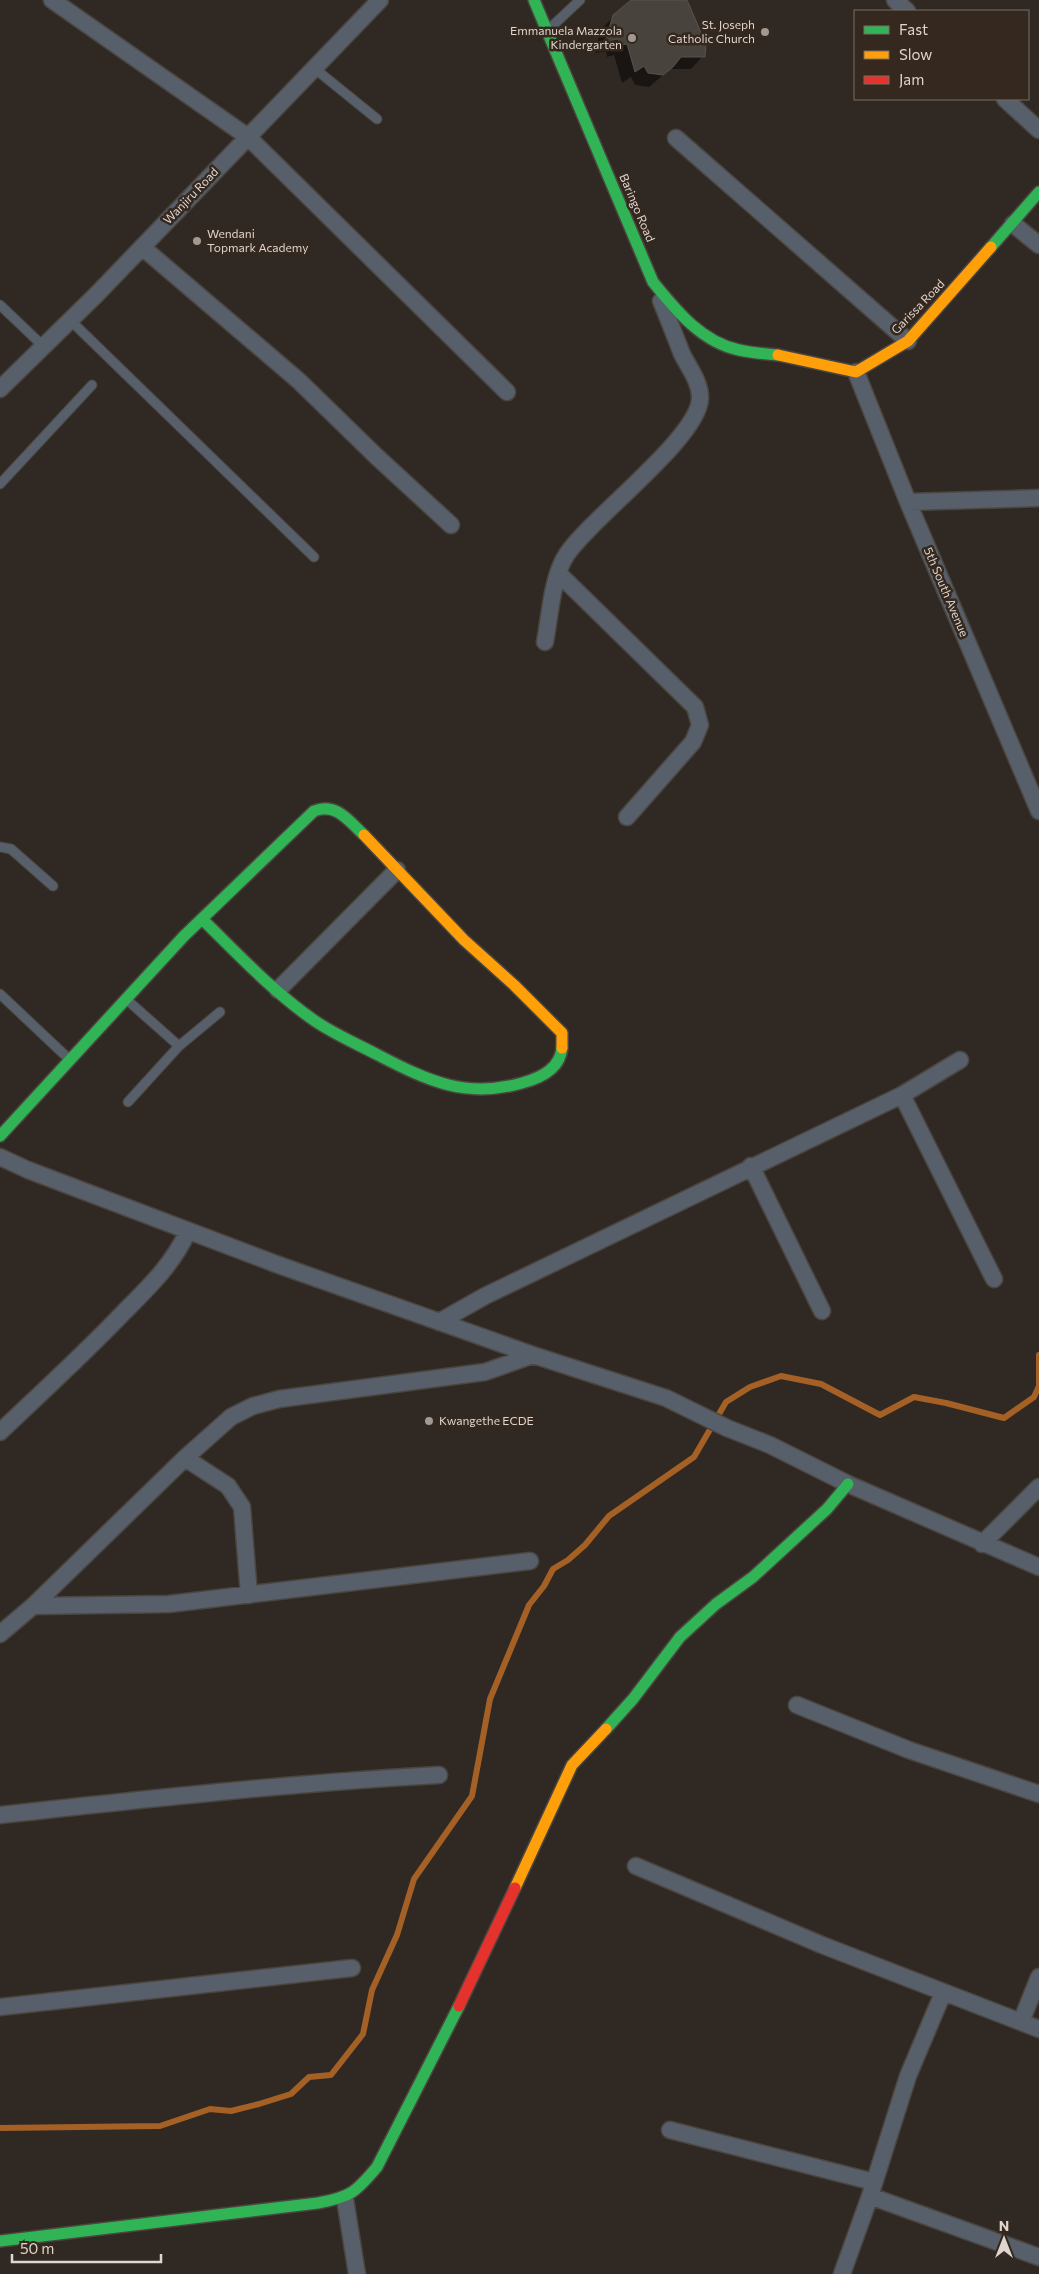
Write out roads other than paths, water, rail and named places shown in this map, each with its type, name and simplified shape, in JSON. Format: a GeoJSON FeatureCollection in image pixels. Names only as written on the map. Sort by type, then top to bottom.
{"type":"FeatureCollection","features":[{"type":"Feature","properties":{"kind":"street"},"geometry":{"type":"LineString","coordinates":[[52,0],[248,137],[507,392]]}},
{"type":"Feature","properties":{"kind":"street","name":"Wanjiru Road"},"geometry":{"type":"LineString","coordinates":[[0,389],[142,247],[380,0]]}},
{"type":"Feature","properties":{"kind":"street","name":"Baringo Road"},"geometry":{"type":"LineString","coordinates":[[534,0],[653,282],[680,315],[709,338],[738,350],[784,356],[856,372]]}},
{"type":"Feature","properties":{"kind":"street"},"geometry":{"type":"LineString","coordinates":[[895,0],[906,10]]}},
{"type":"Feature","properties":{"kind":"street"},"geometry":{"type":"LineString","coordinates":[[1005,100],[1039,130]]}},
{"type":"Feature","properties":{"kind":"street"},"geometry":{"type":"LineString","coordinates":[[676,138],[908,342]]}},
{"type":"Feature","properties":{"kind":"street","name":"Garissa Road"},"geometry":{"type":"LineString","coordinates":[[856,372],[908,342],[1039,192]]}},
{"type":"Feature","properties":{"kind":"street"},"geometry":{"type":"LineString","coordinates":[[1013,224],[1039,245]]}},
{"type":"Feature","properties":{"kind":"street"},"geometry":{"type":"LineString","coordinates":[[142,247],[299,381],[451,525]]}},
{"type":"Feature","properties":{"kind":"street"},"geometry":{"type":"LineString","coordinates":[[546,642],[558,573],[567,554],[597,520],[676,442],[696,415],[700,401],[699,388],[682,354],[653,282]]}},
{"type":"Feature","properties":{"kind":"street","name":"5th South Avenue"},"geometry":{"type":"LineString","coordinates":[[856,372],[908,502],[1039,811]]}},
{"type":"Feature","properties":{"kind":"street"},"geometry":{"type":"LineString","coordinates":[[908,502],[1039,498]]}},
{"type":"Feature","properties":{"kind":"street"},"geometry":{"type":"LineString","coordinates":[[558,573],[695,707],[700,725],[693,742],[627,817]]}},
{"type":"Feature","properties":{"kind":"street"},"geometry":{"type":"LineString","coordinates":[[0,1136],[202,919],[314,811],[324,807],[335,809],[363,834],[464,940],[514,985],[562,1033],[563,1053],[556,1066],[538,1077],[510,1088],[473,1090],[446,1087],[315,1021],[278,990],[202,919]]}},
{"type":"Feature","properties":{"kind":"street"},"geometry":{"type":"LineString","coordinates":[[278,990],[398,870]]}},
{"type":"Feature","properties":{"kind":"street"},"geometry":{"type":"LineString","coordinates":[[439,1322],[484,1296],[902,1095],[960,1060]]}},
{"type":"Feature","properties":{"kind":"street"},"geometry":{"type":"LineString","coordinates":[[902,1095],[994,1279]]}},
{"type":"Feature","properties":{"kind":"street"},"geometry":{"type":"LineString","coordinates":[[0,1157],[28,1170],[188,1231],[439,1322],[666,1398],[726,1428],[770,1445],[848,1484],[982,1544],[1039,1567]]}},
{"type":"Feature","properties":{"kind":"street"},"geometry":{"type":"LineString","coordinates":[[751,1166],[822,1311]]}},
{"type":"Feature","properties":{"kind":"street"},"geometry":{"type":"LineString","coordinates":[[0,1432],[82,1356],[162,1273],[179,1250],[188,1231]]}},
{"type":"Feature","properties":{"kind":"street"},"geometry":{"type":"LineString","coordinates":[[0,1634],[33,1606],[185,1458],[231,1417],[253,1406],[279,1399],[484,1372],[533,1355]]}},
{"type":"Feature","properties":{"kind":"street"},"geometry":{"type":"LineString","coordinates":[[185,1458],[228,1486],[242,1507],[248,1595]]}},
{"type":"Feature","properties":{"kind":"street"},"geometry":{"type":"LineString","coordinates":[[0,2241],[345,2199],[355,2193],[377,2167],[473,1978],[572,1765],[633,1699],[680,1637],[716,1604],[760,1571],[827,1509],[848,1484]]}},
{"type":"Feature","properties":{"kind":"street"},"geometry":{"type":"LineString","coordinates":[[982,1544],[1039,1487]]}},
{"type":"Feature","properties":{"kind":"street"},"geometry":{"type":"LineString","coordinates":[[33,1606],[169,1604],[530,1561]]}},
{"type":"Feature","properties":{"kind":"street"},"geometry":{"type":"LineString","coordinates":[[797,1705],[909,1750],[1039,1794]]}},
{"type":"Feature","properties":{"kind":"street"},"geometry":{"type":"LineString","coordinates":[[0,1815],[151,1798],[372,1778],[439,1774]]}},
{"type":"Feature","properties":{"kind":"street"},"geometry":{"type":"LineString","coordinates":[[636,1866],[822,1945],[1039,2029]]}},
{"type":"Feature","properties":{"kind":"street"},"geometry":{"type":"LineString","coordinates":[[0,2007],[352,1968]]}},
{"type":"Feature","properties":{"kind":"street"},"geometry":{"type":"LineString","coordinates":[[1021,2022],[1039,1977]]}},
{"type":"Feature","properties":{"kind":"street"},"geometry":{"type":"LineString","coordinates":[[842,2274],[872,2189],[908,2076],[943,1993]]}},
{"type":"Feature","properties":{"kind":"street"},"geometry":{"type":"LineString","coordinates":[[670,2130],[872,2189],[1039,2257]]}},
{"type":"Feature","properties":{"kind":"street"},"geometry":{"type":"LineString","coordinates":[[345,2199],[357,2274]]}},
{"type":"Feature","properties":{"kind":"lane"},"geometry":{"type":"LineString","coordinates":[[548,30],[580,0]]}},
{"type":"Feature","properties":{"kind":"lane"},"geometry":{"type":"LineString","coordinates":[[314,68],[377,119]]}},
{"type":"Feature","properties":{"kind":"lane"},"geometry":{"type":"LineString","coordinates":[[0,305],[43,346]]}},
{"type":"Feature","properties":{"kind":"lane"},"geometry":{"type":"LineString","coordinates":[[70,320],[314,557]]}},
{"type":"Feature","properties":{"kind":"lane"},"geometry":{"type":"LineString","coordinates":[[0,484],[92,385]]}},
{"type":"Feature","properties":{"kind":"lane"},"geometry":{"type":"LineString","coordinates":[[0,847],[11,849],[52,886]]}},
{"type":"Feature","properties":{"kind":"lane"},"geometry":{"type":"LineString","coordinates":[[0,994],[70,1060]]}},
{"type":"Feature","properties":{"kind":"lane"},"geometry":{"type":"LineString","coordinates":[[126,999],[179,1046]]}},
{"type":"Feature","properties":{"kind":"lane"},"geometry":{"type":"LineString","coordinates":[[128,1102],[179,1046],[220,1012]]}},
{"type":"Feature","properties":{"kind":"waterway"},"geometry":{"type":"LineString","coordinates":[[1039,1355],[1039,1384]]}},
{"type":"Feature","properties":{"kind":"waterway"},"geometry":{"type":"LineString","coordinates":[[0,2128],[160,2126],[210,2109],[231,2111],[259,2104],[291,2094],[309,2077],[331,2075],[363,2034],[372,1990],[397,1935],[414,1879],[472,1796],[490,1699],[529,1605],[544,1586],[553,1569],[568,1560],[585,1545],[609,1516],[694,1457],[726,1402],[750,1387],[781,1376],[821,1384],[880,1415],[914,1397],[1004,1418],[1034,1397],[1039,1386]]}},
{"type":"Feature","properties":{"kind":"place","name":"St. Joseph Catholic Church"},"geometry":{"type":"Point","coordinates":[765,32]}},
{"type":"Feature","properties":{"kind":"place","name":"Emmanuela Mazzola Kindergarten"},"geometry":{"type":"Point","coordinates":[632,38]}},
{"type":"Feature","properties":{"kind":"place","name":"Wendani Topmark Academy"},"geometry":{"type":"Point","coordinates":[197,241]}},
{"type":"Feature","properties":{"kind":"place","name":"Kwangethe ECDE"},"geometry":{"type":"Point","coordinates":[429,1421]}}]}
